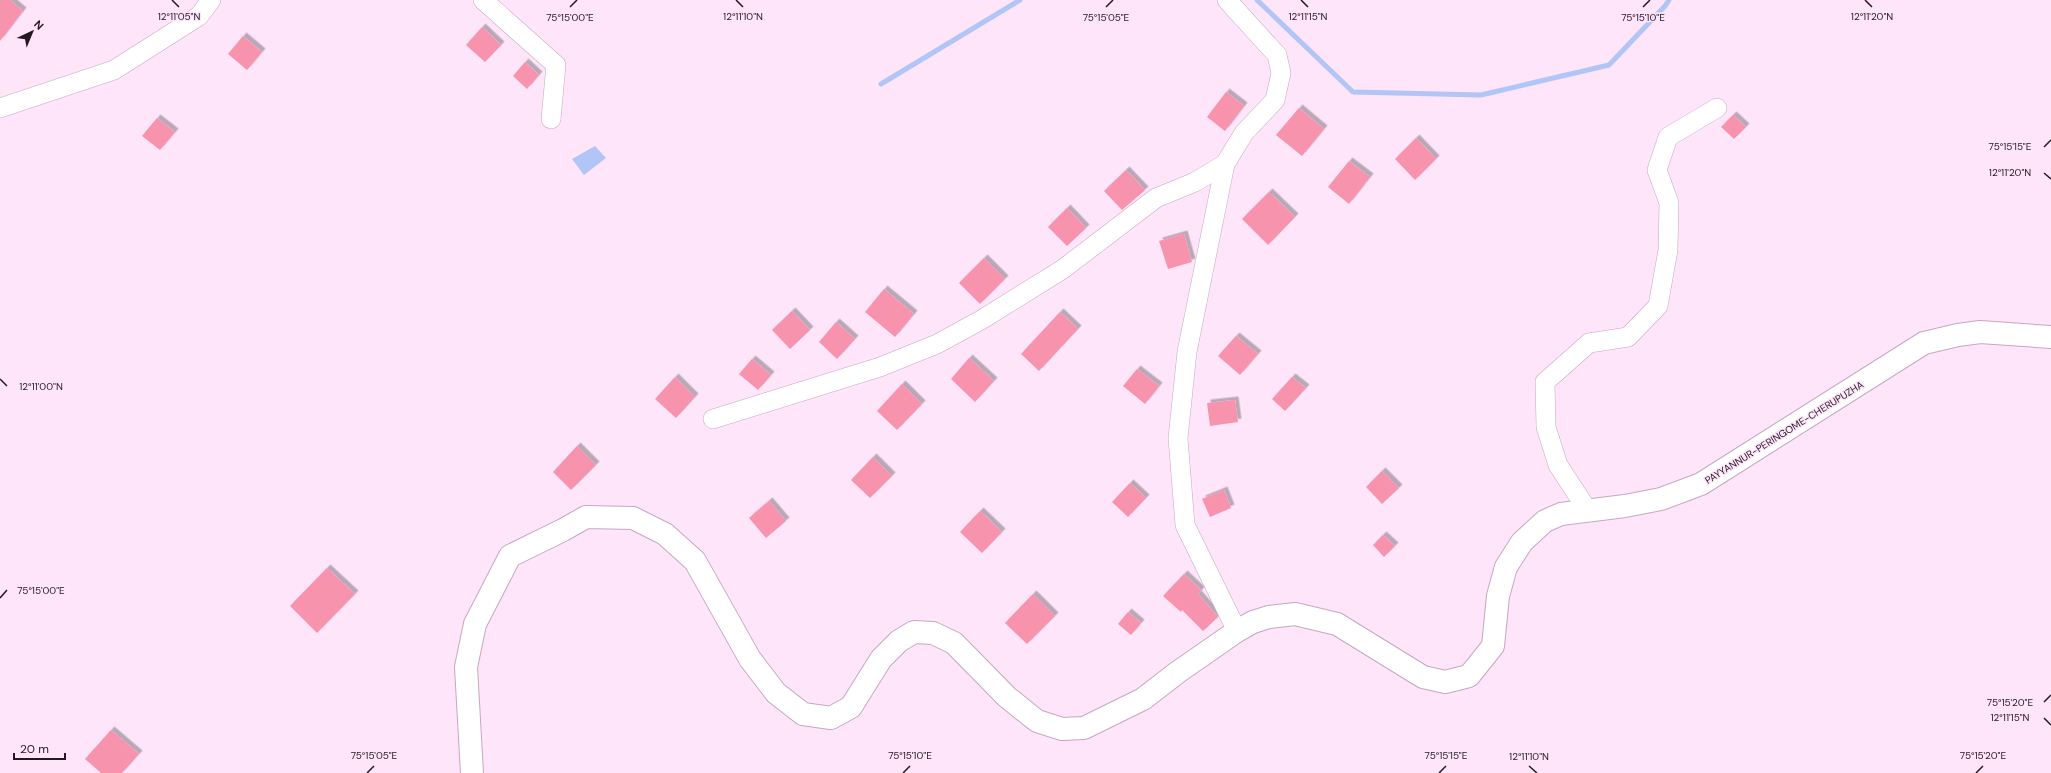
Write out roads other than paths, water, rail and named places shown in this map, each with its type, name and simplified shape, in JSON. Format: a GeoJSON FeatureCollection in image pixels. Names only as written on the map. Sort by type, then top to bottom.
{"type":"FeatureCollection","features":[{"type":"Feature","properties":{"kind":"main road","name":"PAYYANNUR-PERINGOME-CHERUPUZHA"},"geometry":{"type":"LineString","coordinates":[[472,773],[466,667],[475,624],[510,556],[564,530],[586,517],[634,518],[666,534],[695,561],[750,659],[776,693],[803,714],[831,718],[851,707],[881,659],[899,641],[914,632],[933,633],[954,643],[1007,697],[1036,721],[1062,729],[1084,728],[1143,699],[1178,672],[1237,631],[1253,622],[1269,617],[1295,614],[1337,624],[1423,677],[1445,682],[1469,676],[1493,646],[1498,596],[1506,567],[1522,542],[1544,521],[1561,514],[1625,506],[1661,499],[1701,484],[1924,344],[1958,335],[1980,332],[2051,337]]}},
{"type":"Feature","properties":{"kind":"street"},"geometry":{"type":"LineString","coordinates":[[0,108],[114,70],[199,16],[211,0]]}},
{"type":"Feature","properties":{"kind":"street"},"geometry":{"type":"LineString","coordinates":[[484,0],[556,65],[551,119]]}},
{"type":"Feature","properties":{"kind":"street"},"geometry":{"type":"LineString","coordinates":[[1227,0],[1277,55],[1281,73],[1275,100],[1244,133],[1225,164],[1187,352],[1178,438],[1185,525],[1237,631]]}},
{"type":"Feature","properties":{"kind":"street"},"geometry":{"type":"LineString","coordinates":[[1588,511],[1558,465],[1546,427],[1545,382],[1589,343],[1628,337],[1658,306],[1668,250],[1669,203],[1657,170],[1668,137],[1717,108]]}},
{"type":"Feature","properties":{"kind":"street"},"geometry":{"type":"LineString","coordinates":[[713,419],[880,367],[937,344],[982,320],[1063,269],[1156,198],[1196,182],[1225,164]]}},
{"type":"Feature","properties":{"kind":"water"},"geometry":{"type":"Polygon","coordinates":[[[595,146],[606,158],[584,175],[572,159],[595,146]]]}},
{"type":"Feature","properties":{"kind":"waterway"},"geometry":{"type":"LineString","coordinates":[[881,84],[1020,0]]}},
{"type":"Feature","properties":{"kind":"waterway"},"geometry":{"type":"LineString","coordinates":[[1257,0],[1353,92],[1481,95],[1609,65],[1669,0]]}}]}
